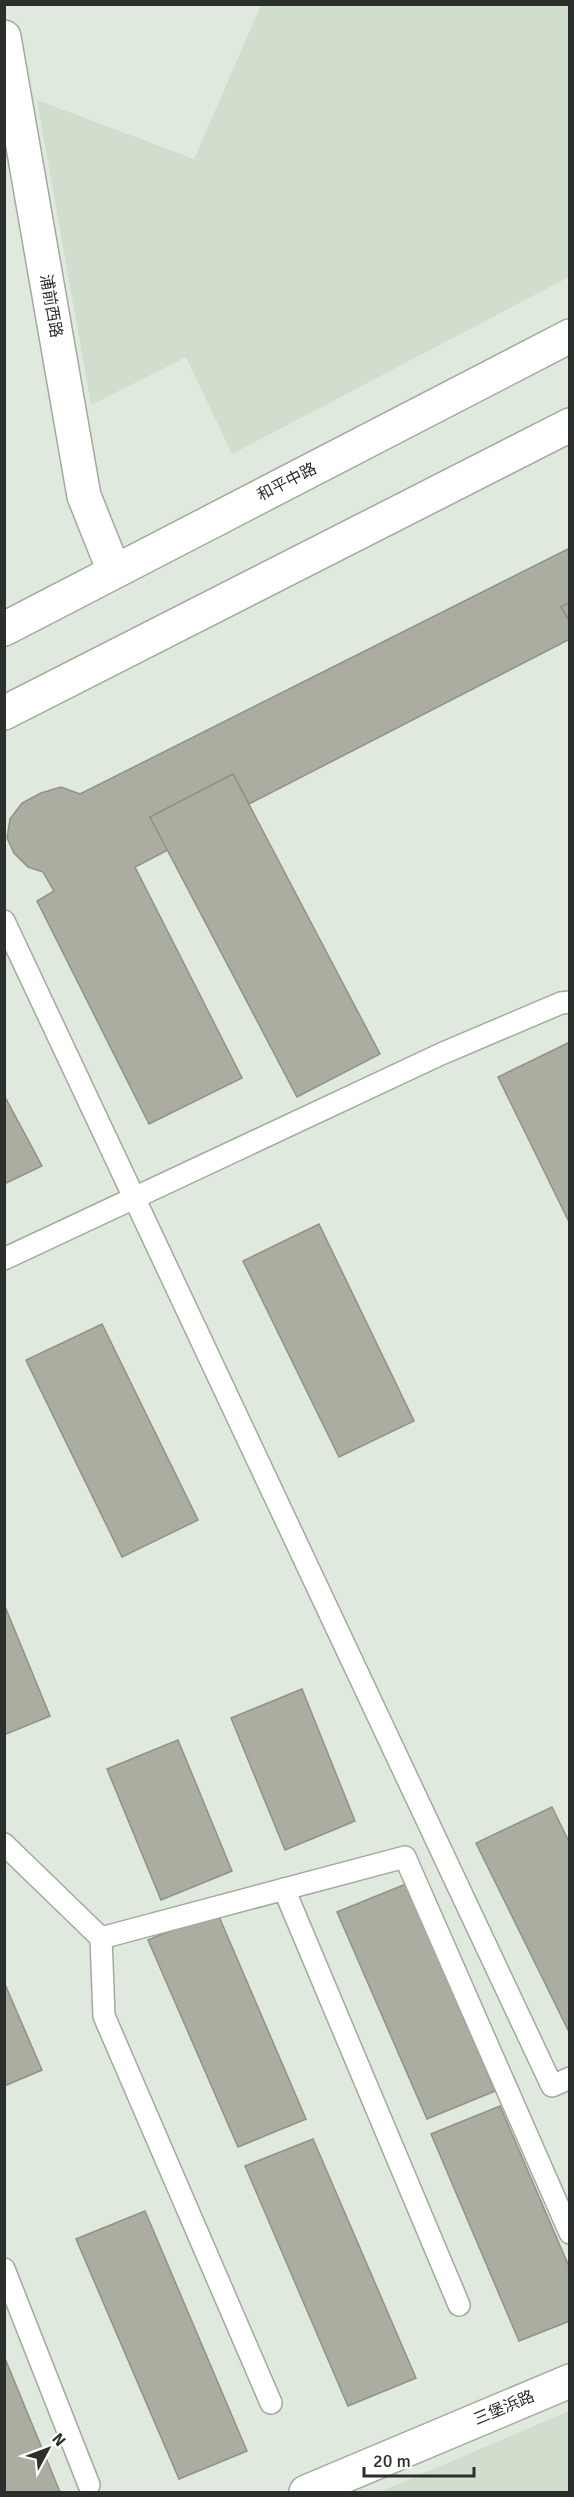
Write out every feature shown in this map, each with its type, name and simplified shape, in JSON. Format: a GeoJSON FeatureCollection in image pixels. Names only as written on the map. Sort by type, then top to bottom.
{"type":"FeatureCollection","features":[{"type":"Feature","properties":{"kind":"main road","name":"浦前西路"},"geometry":{"type":"LineString","coordinates":[[4,37],[84,496],[114,571]]}},
{"type":"Feature","properties":{"kind":"main road","name":"和平中路"},"geometry":{"type":"LineString","coordinates":[[4,629],[570,336]]}},
{"type":"Feature","properties":{"kind":"main road"},"geometry":{"type":"LineString","coordinates":[[4,713],[570,424]]}},
{"type":"Feature","properties":{"kind":"main road","name":"三堡浜路"},"geometry":{"type":"LineString","coordinates":[[306,2493],[570,2381]]}},
{"type":"Feature","properties":{"kind":"lane"},"geometry":{"type":"LineString","coordinates":[[4,921],[552,2086],[570,2078]]}},
{"type":"Feature","properties":{"kind":"lane"},"geometry":{"type":"LineString","coordinates":[[4,1259],[135,1200],[441,1054],[561,1003],[570,1002]]}},
{"type":"Feature","properties":{"kind":"lane"},"geometry":{"type":"LineString","coordinates":[[4,1844],[101,1938],[104,2016],[271,2403]]}},
{"type":"Feature","properties":{"kind":"lane"},"geometry":{"type":"LineString","coordinates":[[101,1938],[405,1857],[570,2233]]}},
{"type":"Feature","properties":{"kind":"lane"},"geometry":{"type":"LineString","coordinates":[[284,1889],[459,2305]]}},
{"type":"Feature","properties":{"kind":"lane"},"geometry":{"type":"LineString","coordinates":[[4,2270],[89,2484]]}},
{"type":"Feature","properties":{"kind":"shaded area"},"geometry":{"type":"Polygon","coordinates":[[[261,5],[569,5],[569,277],[232,454],[186,357],[91,405],[37,100],[194,159],[261,5]]]}},
{"type":"Feature","properties":{"kind":"shaded area"},"geometry":{"type":"Polygon","coordinates":[[[569,2411],[569,2492],[379,2492],[569,2411]]]}},
{"type":"Feature","properties":{"kind":"building"},"geometry":{"type":"Polygon","coordinates":[[[570,548],[570,602],[561,607],[570,622],[570,639],[249,804],[233,774],[150,817],[168,850],[135,867],[242,1078],[149,1124],[37,901],[54,891],[43,872],[28,867],[14,853],[7,838],[10,819],[22,803],[41,793],[61,787],[80,794],[570,548]]]}},
{"type":"Feature","properties":{"kind":"building"},"geometry":{"type":"Polygon","coordinates":[[[570,602],[570,622],[561,607],[570,602]]]}},
{"type":"Feature","properties":{"kind":"building"},"geometry":{"type":"Polygon","coordinates":[[[233,774],[380,1054],[297,1097],[150,817],[233,774]]]}},
{"type":"Feature","properties":{"kind":"building"},"geometry":{"type":"Polygon","coordinates":[[[570,1042],[570,1224],[498,1077],[570,1042]]]}},
{"type":"Feature","properties":{"kind":"building"},"geometry":{"type":"Polygon","coordinates":[[[4,1095],[42,1166],[4,1184],[4,1095]]]}},
{"type":"Feature","properties":{"kind":"building"},"geometry":{"type":"Polygon","coordinates":[[[319,1224],[414,1421],[339,1457],[243,1261],[319,1224]]]}},
{"type":"Feature","properties":{"kind":"building"},"geometry":{"type":"Polygon","coordinates":[[[102,1324],[198,1520],[122,1557],[26,1360],[102,1324]]]}},
{"type":"Feature","properties":{"kind":"building"},"geometry":{"type":"Polygon","coordinates":[[[4,1604],[50,1716],[4,1735],[4,1604]]]}},
{"type":"Feature","properties":{"kind":"building"},"geometry":{"type":"Polygon","coordinates":[[[302,1689],[355,1821],[285,1850],[231,1718],[302,1689]]]}},
{"type":"Feature","properties":{"kind":"building"},"geometry":{"type":"Polygon","coordinates":[[[178,1740],[232,1871],[161,1900],[107,1769],[178,1740]]]}},
{"type":"Feature","properties":{"kind":"building"},"geometry":{"type":"Polygon","coordinates":[[[552,1807],[570,1844],[570,2034],[476,1843],[552,1807]]]}},
{"type":"Feature","properties":{"kind":"building"},"geometry":{"type":"Polygon","coordinates":[[[406,1884],[495,2091],[427,2119],[337,1912],[406,1884]]]}},
{"type":"Feature","properties":{"kind":"building"},"geometry":{"type":"Polygon","coordinates":[[[217,1912],[306,2119],[238,2147],[148,1940],[217,1912]]]}},
{"type":"Feature","properties":{"kind":"building"},"geometry":{"type":"Polygon","coordinates":[[[4,1982],[42,2070],[4,2086],[4,1982]]]}},
{"type":"Feature","properties":{"kind":"building"},"geometry":{"type":"Polygon","coordinates":[[[500,2106],[570,2269],[570,2321],[519,2341],[431,2134],[500,2106]]]}},
{"type":"Feature","properties":{"kind":"building"},"geometry":{"type":"Polygon","coordinates":[[[313,2139],[416,2378],[348,2406],[245,2166],[313,2139]]]}},
{"type":"Feature","properties":{"kind":"building"},"geometry":{"type":"Polygon","coordinates":[[[145,2211],[247,2451],[179,2479],[76,2239],[145,2211]]]}},
{"type":"Feature","properties":{"kind":"building"},"geometry":{"type":"Polygon","coordinates":[[[4,2356],[60,2492],[4,2492],[4,2356]]]}}]}
